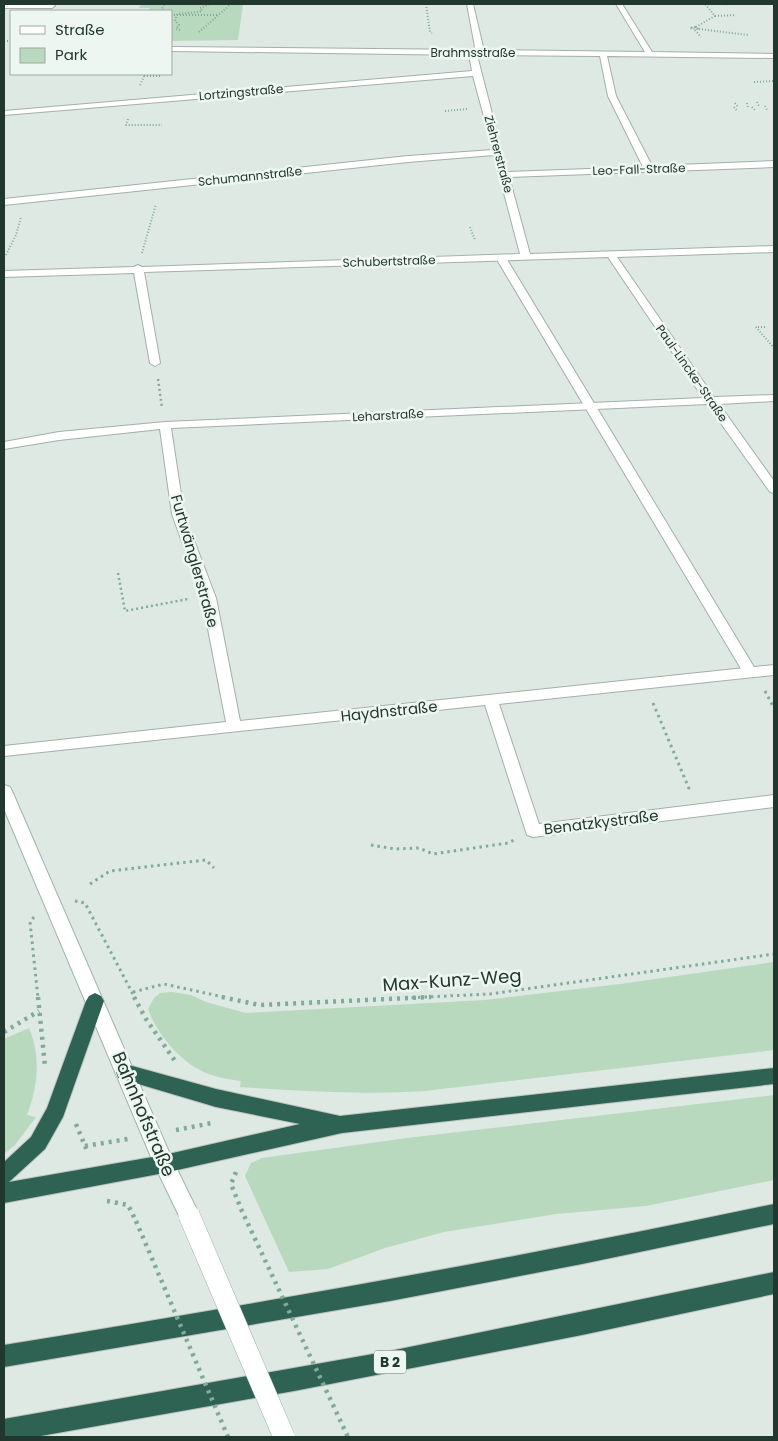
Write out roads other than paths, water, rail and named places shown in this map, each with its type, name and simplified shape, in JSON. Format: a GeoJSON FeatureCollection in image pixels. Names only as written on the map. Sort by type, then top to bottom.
{"type":"FeatureCollection","features":[{"type":"Feature","properties":{"kind":"highway"},"geometry":{"type":"LineString","coordinates":[[4,1175],[38,1143],[56,1110],[95,1001]]}},
{"type":"Feature","properties":{"kind":"highway"},"geometry":{"type":"LineString","coordinates":[[125,1072],[216,1098],[342,1124]]}},
{"type":"Feature","properties":{"kind":"highway"},"geometry":{"type":"LineString","coordinates":[[4,1193],[164,1164],[342,1124],[774,1076]]}},
{"type":"Feature","properties":{"kind":"highway"},"geometry":{"type":"LineString","coordinates":[[4,1356],[432,1282],[774,1214]]}},
{"type":"Feature","properties":{"kind":"highway","name":"B 2"},"geometry":{"type":"LineString","coordinates":[[4,1432],[453,1350],[582,1325],[774,1283]]}},
{"type":"Feature","properties":{"kind":"street"},"geometry":{"type":"LineString","coordinates":[[470,4],[479,47],[476,52]]}},
{"type":"Feature","properties":{"kind":"street"},"geometry":{"type":"LineString","coordinates":[[619,4],[649,53]]}},
{"type":"Feature","properties":{"kind":"street"},"geometry":{"type":"LineString","coordinates":[[4,6],[52,6]]}},
{"type":"Feature","properties":{"kind":"street","name":"Brahmsstraße"},"geometry":{"type":"LineString","coordinates":[[172,49],[649,53],[774,56]]}},
{"type":"Feature","properties":{"kind":"street","name":"Ziehrerstraße"},"geometry":{"type":"LineString","coordinates":[[476,52],[472,56],[526,258]]}},
{"type":"Feature","properties":{"kind":"street"},"geometry":{"type":"LineString","coordinates":[[603,53],[612,96],[648,168]]}},
{"type":"Feature","properties":{"kind":"street","name":"Lortzingstraße"},"geometry":{"type":"LineString","coordinates":[[4,113],[478,73]]}},
{"type":"Feature","properties":{"kind":"street","name":"Schumannstraße"},"geometry":{"type":"LineString","coordinates":[[4,202],[408,159],[497,152]]}},
{"type":"Feature","properties":{"kind":"street","name":"Leo-Fall-Straße"},"geometry":{"type":"LineString","coordinates":[[504,175],[774,164]]}},
{"type":"Feature","properties":{"kind":"street","name":"Schubertstraße"},"geometry":{"type":"LineString","coordinates":[[4,274],[138,268],[611,256],[774,249]]}},
{"type":"Feature","properties":{"kind":"street","name":"Paul-Lincke-Straße"},"geometry":{"type":"LineString","coordinates":[[611,256],[774,489]]}},
{"type":"Feature","properties":{"kind":"street"},"geometry":{"type":"LineString","coordinates":[[501,258],[750,672]]}},
{"type":"Feature","properties":{"kind":"street"},"geometry":{"type":"LineString","coordinates":[[138,268],[155,363]]}},
{"type":"Feature","properties":{"kind":"street","name":"Leharstraße"},"geometry":{"type":"LineString","coordinates":[[4,445],[59,436],[165,425],[774,398]]}},
{"type":"Feature","properties":{"kind":"street","name":"Furtwänglerstraße"},"geometry":{"type":"LineString","coordinates":[[165,425],[178,514],[208,594],[234,726]]}},
{"type":"Feature","properties":{"kind":"street","name":"Haydnstraße"},"geometry":{"type":"LineString","coordinates":[[4,751],[774,670]]}},
{"type":"Feature","properties":{"kind":"street","name":"Benatzkystraße"},"geometry":{"type":"LineString","coordinates":[[491,701],[533,831],[774,801]]}},
{"type":"Feature","properties":{"kind":"street","name":"Bahnhofstraße"},"geometry":{"type":"LineString","coordinates":[[4,791],[164,1164],[189,1215],[284,1437]]}}]}
